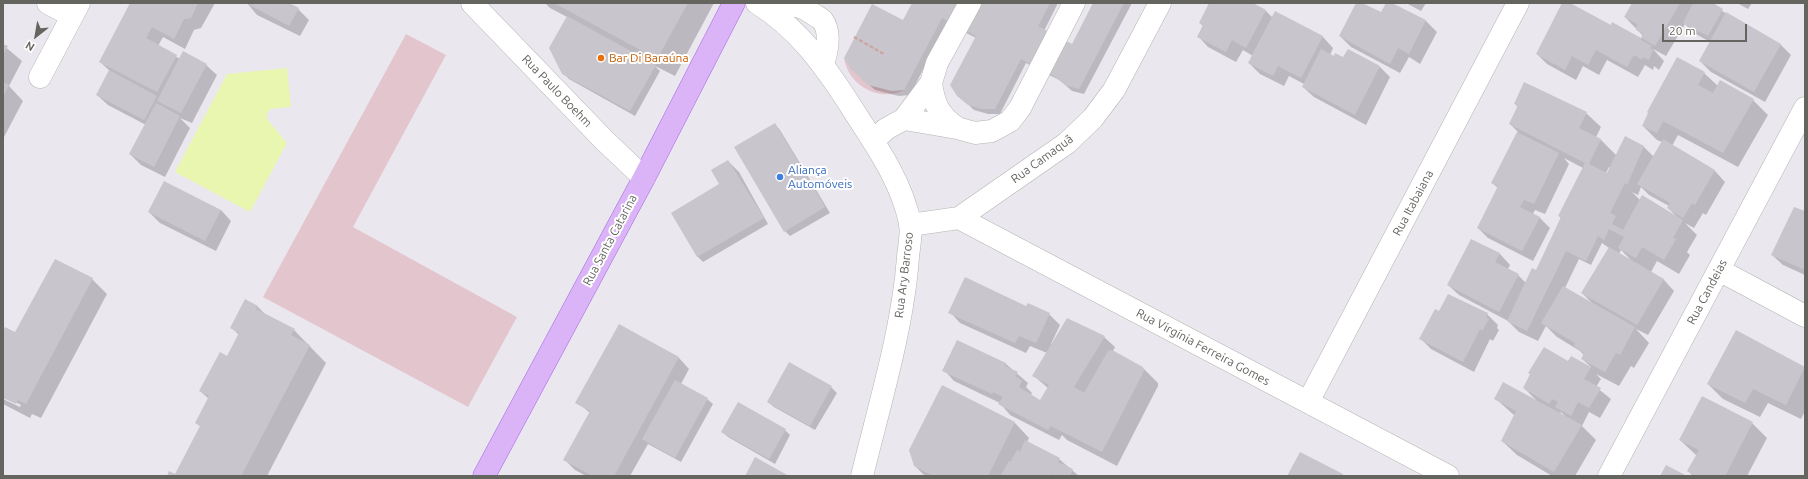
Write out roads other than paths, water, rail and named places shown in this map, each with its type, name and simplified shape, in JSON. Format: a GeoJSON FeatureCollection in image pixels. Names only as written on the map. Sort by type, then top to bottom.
{"type":"FeatureCollection","features":[{"type":"Feature","properties":{"kind":"main road","name":"Rua Santa Catarina"},"geometry":{"type":"LineString","coordinates":[[484,476],[644,178],[734,3]]}},
{"type":"Feature","properties":{"kind":"street"},"geometry":{"type":"LineString","coordinates":[[40,77],[75,9],[48,3]]}},
{"type":"Feature","properties":{"kind":"street","name":"Rua Paulo Boehm"},"geometry":{"type":"LineString","coordinates":[[472,3],[604,140],[644,178]]}},
{"type":"Feature","properties":{"kind":"street"},"geometry":{"type":"LineString","coordinates":[[872,141],[886,129],[904,119],[931,83],[937,63],[970,3]]}},
{"type":"Feature","properties":{"kind":"street"},"geometry":{"type":"LineString","coordinates":[[904,119],[957,128],[975,133],[992,131],[1010,121],[1020,108],[1074,3]]}},
{"type":"Feature","properties":{"kind":"street","name":"Rua Camaquã"},"geometry":{"type":"LineString","coordinates":[[910,225],[959,218],[1067,142],[1093,118],[1114,90],[1160,3]]}},
{"type":"Feature","properties":{"kind":"street","name":"Rua Itabaiana"},"geometry":{"type":"LineString","coordinates":[[1308,402],[1518,3]]}},
{"type":"Feature","properties":{"kind":"street"},"geometry":{"type":"LineString","coordinates":[[762,6],[783,4],[804,7],[823,21],[828,39],[827,52],[823,64]]}},
{"type":"Feature","properties":{"kind":"street","name":"Rua Ary Barroso"},"geometry":{"type":"LineString","coordinates":[[762,6],[796,34],[823,64],[872,141],[900,191],[910,225],[908,268],[901,313],[862,476]]}},
{"type":"Feature","properties":{"kind":"street"},"geometry":{"type":"LineString","coordinates":[[931,83],[933,100],[944,118],[957,128]]}},
{"type":"Feature","properties":{"kind":"street","name":"Rua Candeias"},"geometry":{"type":"LineString","coordinates":[[1609,476],[1805,108]]}},
{"type":"Feature","properties":{"kind":"street","name":"Rua Virgínia Ferreira Gomes"},"geometry":{"type":"LineString","coordinates":[[959,218],[1448,476]]}},
{"type":"Feature","properties":{"kind":"street"},"geometry":{"type":"LineString","coordinates":[[1719,270],[1805,316]]}},
{"type":"Feature","properties":{"kind":"place","name":"Bar Di Baraúna"},"geometry":{"type":"Point","coordinates":[601,58]}},
{"type":"Feature","properties":{"kind":"place","name":"Aliança Automóveis"},"geometry":{"type":"Point","coordinates":[780,177]}}]}
